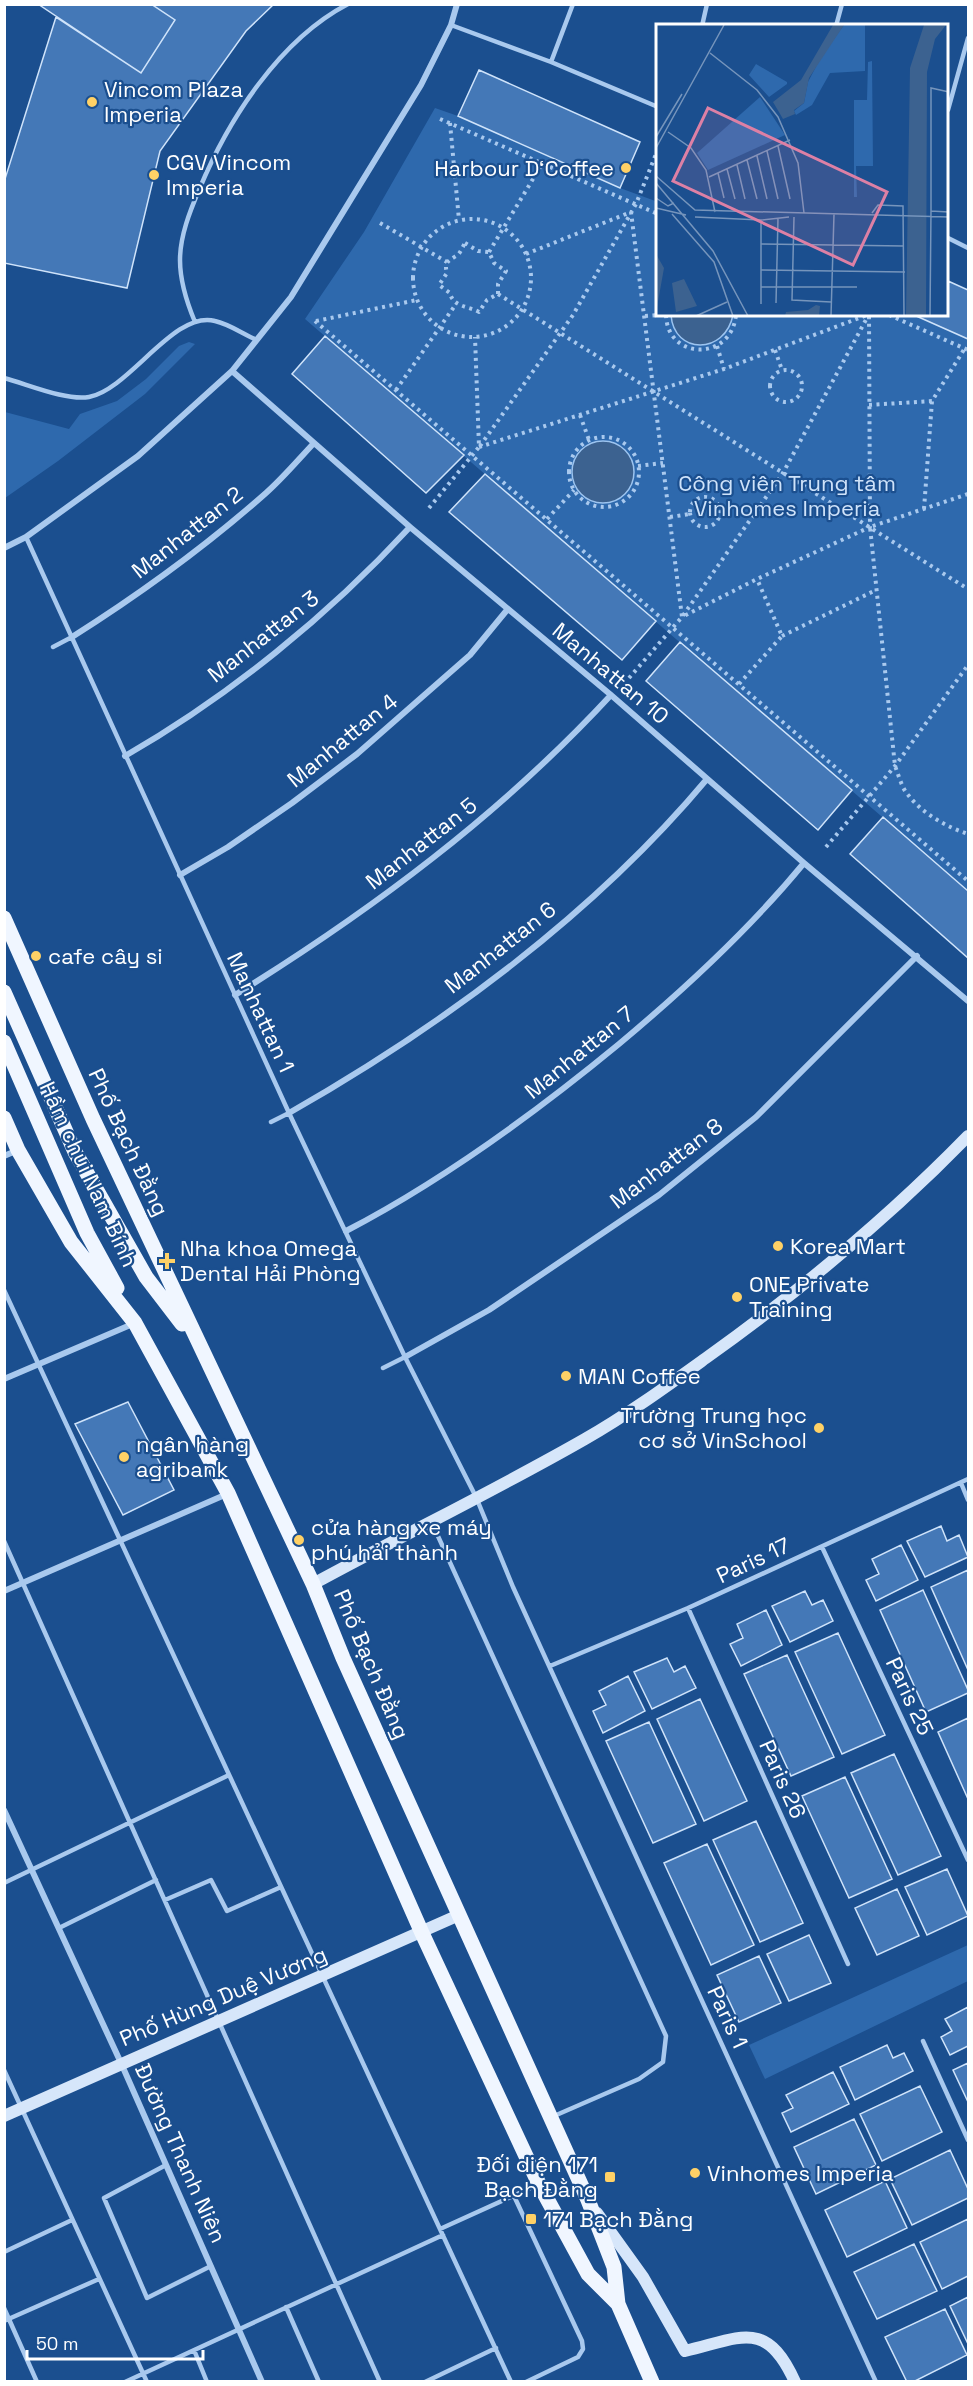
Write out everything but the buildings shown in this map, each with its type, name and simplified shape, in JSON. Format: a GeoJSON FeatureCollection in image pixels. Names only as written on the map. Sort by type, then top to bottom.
{"type":"FeatureCollection","features":[{"type":"Feature","properties":{"kind":"main road","name":"Phố Bạch Đằng"},"geometry":{"type":"LineString","coordinates":[[4,918],[93,1119],[313,1584],[343,1659],[588,2200],[614,2267],[618,2304],[652,2382]]}},
{"type":"Feature","properties":{"kind":"main road","name":"Hầm chui Nam Bính"},"geometry":{"type":"LineString","coordinates":[[4,992],[75,1152],[146,1277],[201,1347]]}},
{"type":"Feature","properties":{"kind":"main road","name":"Hầm chui Nam Bính"},"geometry":{"type":"LineString","coordinates":[[4,1042],[87,1233],[135,1323]]}},
{"type":"Feature","properties":{"kind":"main road","name":"Phố Bạch Đằng"},"geometry":{"type":"LineString","coordinates":[[4,1118],[11,1153],[71,1242],[135,1323],[228,1493],[422,1933],[539,2184],[588,2274],[618,2304]]}},
{"type":"Feature","properties":{"kind":"street"},"geometry":{"type":"LineString","coordinates":[[4,548],[26,537],[138,456],[232,370],[257,340],[291,297],[421,84],[451,25],[457,4]]}},
{"type":"Feature","properties":{"kind":"street","name":"Manhattan 10"},"geometry":{"type":"LineString","coordinates":[[232,370],[410,527],[611,695],[804,863],[969,1001]]}},
{"type":"Feature","properties":{"kind":"street","name":"Manhattan 2"},"geometry":{"type":"LineString","coordinates":[[72,637],[120,607],[201,546],[268,492],[314,443]]}},
{"type":"Feature","properties":{"kind":"street","name":"Manhattan 3"},"geometry":{"type":"LineString","coordinates":[[125,756],[172,729],[272,654],[331,606],[370,570],[410,527]]}},
{"type":"Feature","properties":{"kind":"street","name":"Manhattan 4"},"geometry":{"type":"LineString","coordinates":[[180,874],[228,847],[357,754],[470,655],[507,610]]}},
{"type":"Feature","properties":{"kind":"street","name":"Manhattan 5"},"geometry":{"type":"LineString","coordinates":[[235,995],[282,967],[392,891],[461,837],[524,784],[569,741],[611,695]]}},
{"type":"Feature","properties":{"kind":"street","name":"Manhattan 6"},"geometry":{"type":"LineString","coordinates":[[289,1113],[386,1054],[524,954],[613,878],[670,824],[707,779]]}},
{"type":"Feature","properties":{"kind":"street","name":"Manhattan 7"},"geometry":{"type":"LineString","coordinates":[[346,1231],[387,1209],[486,1145],[559,1094],[711,963],[769,907],[804,863]]}},
{"type":"Feature","properties":{"kind":"street","name":"Manhattan 8"},"geometry":{"type":"LineString","coordinates":[[405,1358],[489,1310],[659,1195],[756,1117],[917,956]]}},
{"type":"Feature","properties":{"kind":"street"},"geometry":{"type":"LineString","coordinates":[[313,1584],[586,1438],[660,1391],[746,1329],[829,1264],[916,1190],[969,1136]]}},
{"type":"Feature","properties":{"kind":"street"},"geometry":{"type":"LineString","coordinates":[[4,1379],[135,1323]]}},
{"type":"Feature","properties":{"kind":"street"},"geometry":{"type":"LineString","coordinates":[[4,1591],[228,1493]]}},
{"type":"Feature","properties":{"kind":"street","name":"Đường Thanh Niên"},"geometry":{"type":"LineString","coordinates":[[4,1810],[121,2063],[262,2382]]}},
{"type":"Feature","properties":{"kind":"street","name":"Phố Hùng Duệ Vương"},"geometry":{"type":"LineString","coordinates":[[4,2116],[459,1915]]}},
{"type":"Feature","properties":{"kind":"street"},"geometry":{"type":"LineString","coordinates":[[588,2200],[643,2277],[685,2351],[751,2336],[765,2341],[778,2350],[795,2382]]}},
{"type":"Feature","properties":{"kind":"lane"},"geometry":{"type":"LineString","coordinates":[[195,322],[182,280],[180,260],[186,227],[209,167],[245,103],[262,81],[313,26],[348,4]]}},
{"type":"Feature","properties":{"kind":"lane"},"geometry":{"type":"LineString","coordinates":[[551,62],[573,4]]}},
{"type":"Feature","properties":{"kind":"lane"},"geometry":{"type":"LineString","coordinates":[[702,24],[707,4]]}},
{"type":"Feature","properties":{"kind":"lane"},"geometry":{"type":"LineString","coordinates":[[837,24],[842,4]]}},
{"type":"Feature","properties":{"kind":"lane"},"geometry":{"type":"LineString","coordinates":[[451,25],[551,62],[656,105]]}},
{"type":"Feature","properties":{"kind":"lane"},"geometry":{"type":"LineString","coordinates":[[949,107],[969,38]]}},
{"type":"Feature","properties":{"kind":"lane"},"geometry":{"type":"LineString","coordinates":[[949,238],[969,248]]}},
{"type":"Feature","properties":{"kind":"lane"},"geometry":{"type":"LineString","coordinates":[[4,378],[67,396],[86,398],[102,393],[176,332],[195,322],[214,320],[257,340]]}},
{"type":"Feature","properties":{"kind":"lane","name":"Manhattan 1"},"geometry":{"type":"LineString","coordinates":[[26,537],[289,1113],[405,1358],[476,1497]]}},
{"type":"Feature","properties":{"kind":"lane"},"geometry":{"type":"LineString","coordinates":[[53,647],[72,637]]}},
{"type":"Feature","properties":{"kind":"lane"},"geometry":{"type":"LineString","coordinates":[[271,1122],[289,1113]]}},
{"type":"Feature","properties":{"kind":"lane"},"geometry":{"type":"LineString","coordinates":[[4,1290],[511,2382]]}},
{"type":"Feature","properties":{"kind":"lane"},"geometry":{"type":"LineString","coordinates":[[383,1368],[405,1358]]}},
{"type":"Feature","properties":{"kind":"lane","name":"Paris 17"},"geometry":{"type":"LineString","coordinates":[[550,1666],[688,1608],[969,1479]]}},
{"type":"Feature","properties":{"kind":"lane"},"geometry":{"type":"LineString","coordinates":[[961,1483],[969,1500]]}},
{"type":"Feature","properties":{"kind":"lane","name":"Paris 1"},"geometry":{"type":"LineString","coordinates":[[476,1497],[513,1587],[876,2382]]}},
{"type":"Feature","properties":{"kind":"lane"},"geometry":{"type":"LineString","coordinates":[[431,1521],[666,2036],[663,2062],[639,2079],[551,2118]]}},
{"type":"Feature","properties":{"kind":"lane"},"geometry":{"type":"LineString","coordinates":[[4,1541],[380,2382]]}},
{"type":"Feature","properties":{"kind":"lane","name":"Paris 25"},"geometry":{"type":"LineString","coordinates":[[822,1547],[969,1860]]}},
{"type":"Feature","properties":{"kind":"lane","name":"Paris 26"},"geometry":{"type":"LineString","coordinates":[[688,1608],[848,1964]]}},
{"type":"Feature","properties":{"kind":"lane"},"geometry":{"type":"LineString","coordinates":[[4,1883],[33,1871],[229,1774]]}},
{"type":"Feature","properties":{"kind":"lane"},"geometry":{"type":"LineString","coordinates":[[59,1928],[156,1880]]}},
{"type":"Feature","properties":{"kind":"lane"},"geometry":{"type":"LineString","coordinates":[[165,1900],[211,1880],[227,1911],[281,1887]]}},
{"type":"Feature","properties":{"kind":"lane"},"geometry":{"type":"LineString","coordinates":[[923,2041],[969,2140]]}},
{"type":"Feature","properties":{"kind":"lane"},"geometry":{"type":"LineString","coordinates":[[4,2070],[147,2382]]}},
{"type":"Feature","properties":{"kind":"lane"},"geometry":{"type":"LineString","coordinates":[[166,2165],[104,2198],[147,2298],[211,2266]]}},
{"type":"Feature","properties":{"kind":"lane"},"geometry":{"type":"LineString","coordinates":[[440,2229],[539,2184]]}},
{"type":"Feature","properties":{"kind":"lane"},"geometry":{"type":"LineString","coordinates":[[514,2196],[582,2341],[583,2349],[578,2356],[526,2382]]}},
{"type":"Feature","properties":{"kind":"lane"},"geometry":{"type":"LineString","coordinates":[[4,2252],[72,2220]]}},
{"type":"Feature","properties":{"kind":"lane"},"geometry":{"type":"LineString","coordinates":[[125,2382],[443,2235]]}},
{"type":"Feature","properties":{"kind":"lane"},"geometry":{"type":"LineString","coordinates":[[7,2320],[99,2278]]}},
{"type":"Feature","properties":{"kind":"lane"},"geometry":{"type":"LineString","coordinates":[[286,2307],[318,2382]]}},
{"type":"Feature","properties":{"kind":"lane"},"geometry":{"type":"LineString","coordinates":[[4,2308],[7,2320],[37,2382]]}},
{"type":"Feature","properties":{"kind":"lane"},"geometry":{"type":"LineString","coordinates":[[425,2382],[496,2348]]}},
{"type":"Feature","properties":{"kind":"lane"},"geometry":{"type":"LineString","coordinates":[[194,2350],[207,2382]]}},
{"type":"Feature","properties":{"kind":"path"},"geometry":{"type":"LineString","coordinates":[[440,119],[656,213]]}},
{"type":"Feature","properties":{"kind":"path"},"geometry":{"type":"LineString","coordinates":[[450,123],[459,220]]}},
{"type":"Feature","properties":{"kind":"path"},"geometry":{"type":"LineString","coordinates":[[429,508],[473,456],[561,333],[636,204],[656,154]]}},
{"type":"Feature","properties":{"kind":"path"},"geometry":{"type":"LineString","coordinates":[[489,252],[542,164]]}},
{"type":"Feature","properties":{"kind":"path"},"geometry":{"type":"LineString","coordinates":[[526,254],[631,212]]}},
{"type":"Feature","properties":{"kind":"path"},"geometry":{"type":"LineString","coordinates":[[631,212],[682,618]]}},
{"type":"Feature","properties":{"kind":"path"},"geometry":{"type":"LineString","coordinates":[[459,220],[489,221],[504,228],[520,243],[530,266],[529,295],[522,309],[503,329],[475,337],[463,337],[440,328],[417,300],[413,282],[415,264],[421,247],[431,234],[444,225],[459,220]]}},
{"type":"Feature","properties":{"kind":"path"},"geometry":{"type":"LineString","coordinates":[[380,223],[447,262]]}},
{"type":"Feature","properties":{"kind":"path"},"geometry":{"type":"LineString","coordinates":[[447,262],[457,256],[465,243],[478,251],[489,252]]}},
{"type":"Feature","properties":{"kind":"path"},"geometry":{"type":"LineString","coordinates":[[489,252],[494,263],[506,271],[498,284],[498,294]]}},
{"type":"Feature","properties":{"kind":"path"},"geometry":{"type":"LineString","coordinates":[[447,262],[447,273],[439,285],[450,292],[456,304],[466,305],[479,312],[487,300],[498,294]]}},
{"type":"Feature","properties":{"kind":"path"},"geometry":{"type":"LineString","coordinates":[[498,294],[969,589]]}},
{"type":"Feature","properties":{"kind":"path"},"geometry":{"type":"LineString","coordinates":[[417,300],[315,321],[969,881]]}},
{"type":"Feature","properties":{"kind":"path"},"geometry":{"type":"LineString","coordinates":[[396,390],[456,304]]}},
{"type":"Feature","properties":{"kind":"path"},"geometry":{"type":"LineString","coordinates":[[645,316],[656,315]]}},
{"type":"Feature","properties":{"kind":"path"},"geometry":{"type":"LineString","coordinates":[[666,316],[671,333],[679,342],[689,348],[701,350],[717,346],[730,335],[735,325],[736,316]]}},
{"type":"Feature","properties":{"kind":"path"},"geometry":{"type":"LineString","coordinates":[[479,447],[724,369],[865,316]]}},
{"type":"Feature","properties":{"kind":"path"},"geometry":{"type":"LineString","coordinates":[[628,678],[682,618],[783,473],[867,316]]}},
{"type":"Feature","properties":{"kind":"path"},"geometry":{"type":"LineString","coordinates":[[868,316],[870,527],[895,766],[908,795],[922,809],[943,824],[969,834]]}},
{"type":"Feature","properties":{"kind":"path"},"geometry":{"type":"LineString","coordinates":[[891,316],[967,349],[932,401],[924,509]]}},
{"type":"Feature","properties":{"kind":"path"},"geometry":{"type":"LineString","coordinates":[[475,337],[479,447]]}},
{"type":"Feature","properties":{"kind":"path"},"geometry":{"type":"LineString","coordinates":[[717,346],[724,369]]}},
{"type":"Feature","properties":{"kind":"path"},"geometry":{"type":"LineString","coordinates":[[775,350],[782,370]]}},
{"type":"Feature","properties":{"kind":"path"},"geometry":{"type":"LineString","coordinates":[[782,370],[797,373],[802,382],[799,396],[791,402],[780,401],[772,393],[773,377],[782,370]]}},
{"type":"Feature","properties":{"kind":"path"},"geometry":{"type":"LineString","coordinates":[[869,405],[932,401]]}},
{"type":"Feature","properties":{"kind":"path"},"geometry":{"type":"LineString","coordinates":[[580,415],[589,440]]}},
{"type":"Feature","properties":{"kind":"path"},"geometry":{"type":"LineString","coordinates":[[601,437],[613,438],[623,443],[631,450],[638,466],[637,483],[632,493],[615,506],[603,508],[591,506],[581,499],[569,479],[572,456],[579,446],[601,437]]}},
{"type":"Feature","properties":{"kind":"path"},"geometry":{"type":"LineString","coordinates":[[638,466],[663,463]]}},
{"type":"Feature","properties":{"kind":"path"},"geometry":{"type":"LineString","coordinates":[[547,519],[574,490]]}},
{"type":"Feature","properties":{"kind":"path"},"geometry":{"type":"LineString","coordinates":[[682,618],[757,579],[870,527],[969,494]]}},
{"type":"Feature","properties":{"kind":"path"},"geometry":{"type":"LineString","coordinates":[[702,497],[716,502],[720,511],[718,521],[705,528],[695,524],[690,514],[692,506],[702,497]]}},
{"type":"Feature","properties":{"kind":"path"},"geometry":{"type":"LineString","coordinates":[[670,517],[690,514]]}},
{"type":"Feature","properties":{"kind":"path"},"geometry":{"type":"LineString","coordinates":[[757,579],[782,636]]}},
{"type":"Feature","properties":{"kind":"path"},"geometry":{"type":"LineString","coordinates":[[739,684],[782,636],[876,590]]}},
{"type":"Feature","properties":{"kind":"path"},"geometry":{"type":"LineString","coordinates":[[826,847],[895,766],[969,665]]}},
{"type":"Feature","properties":{"kind":"green space","name":"Công viên Trung tâm Vinhomes Imperia"},"geometry":{"type":"Polygon","coordinates":[[[435,108],[656,201],[656,316],[916,316],[968,339],[968,891],[305,319],[364,232],[435,108]]]}},
{"type":"Feature","properties":{"kind":"green space"},"geometry":{"type":"Polygon","coordinates":[[[189,342],[195,344],[145,394],[58,461],[5,498],[5,412],[69,429],[80,414],[117,401],[146,379],[179,346],[189,342]]]}},
{"type":"Feature","properties":{"kind":"green space"},"geometry":{"type":"Polygon","coordinates":[[[968,1945],[968,1981],[765,2079],[749,2045],[968,1945]]]}},
{"type":"Feature","properties":{"kind":"shaded area"},"geometry":{"type":"Polygon","coordinates":[[[671,316],[733,316],[728,328],[720,338],[711,343],[700,345],[690,343],[681,338],[674,328],[671,316]]]}},
{"type":"Feature","properties":{"kind":"shaded area"},"geometry":{"type":"Polygon","coordinates":[[[603,441],[620,446],[625,450],[629,455],[634,472],[629,489],[625,494],[620,498],[603,503],[586,498],[581,494],[577,489],[572,472],[577,455],[581,450],[586,446],[603,441]]]}},
{"type":"Feature","properties":{"kind":"place","name":"Vincom Plaza Imperia"},"geometry":{"type":"Point","coordinates":[92,102]}},
{"type":"Feature","properties":{"kind":"place","name":"Harbour D‘Coffee"},"geometry":{"type":"Point","coordinates":[626,168]}},
{"type":"Feature","properties":{"kind":"place","name":"CGV Vincom Imperia"},"geometry":{"type":"Point","coordinates":[154,175]}},
{"type":"Feature","properties":{"kind":"place","name":"cafe cây si"},"geometry":{"type":"Point","coordinates":[36,956]}},
{"type":"Feature","properties":{"kind":"place","name":"Korea Mart"},"geometry":{"type":"Point","coordinates":[778,1246]}},
{"type":"Feature","properties":{"kind":"place","name":"Nha khoa Omega Dental Hải Phòng"},"geometry":{"type":"Point","coordinates":[167,1261]}},
{"type":"Feature","properties":{"kind":"place","name":"ONE Private Training"},"geometry":{"type":"Point","coordinates":[737,1297]}},
{"type":"Feature","properties":{"kind":"place","name":"MAN Coffee"},"geometry":{"type":"Point","coordinates":[566,1376]}},
{"type":"Feature","properties":{"kind":"place","name":"Trường Trung học cơ sở VinSchool"},"geometry":{"type":"Point","coordinates":[819,1428]}},
{"type":"Feature","properties":{"kind":"place","name":"ngân hàng agribank"},"geometry":{"type":"Point","coordinates":[124,1457]}},
{"type":"Feature","properties":{"kind":"place","name":"cửa hàng xe máy phú hải thành"},"geometry":{"type":"Point","coordinates":[299,1540]}},
{"type":"Feature","properties":{"kind":"place","name":"Vinhomes Imperia"},"geometry":{"type":"Point","coordinates":[695,2173]}},
{"type":"Feature","properties":{"kind":"place","name":"Đối diện 171 Bạch Đằng"},"geometry":{"type":"Point","coordinates":[610,2177]}},
{"type":"Feature","properties":{"kind":"place","name":"171 Bạch Đằng"},"geometry":{"type":"Point","coordinates":[531,2219]}}]}
